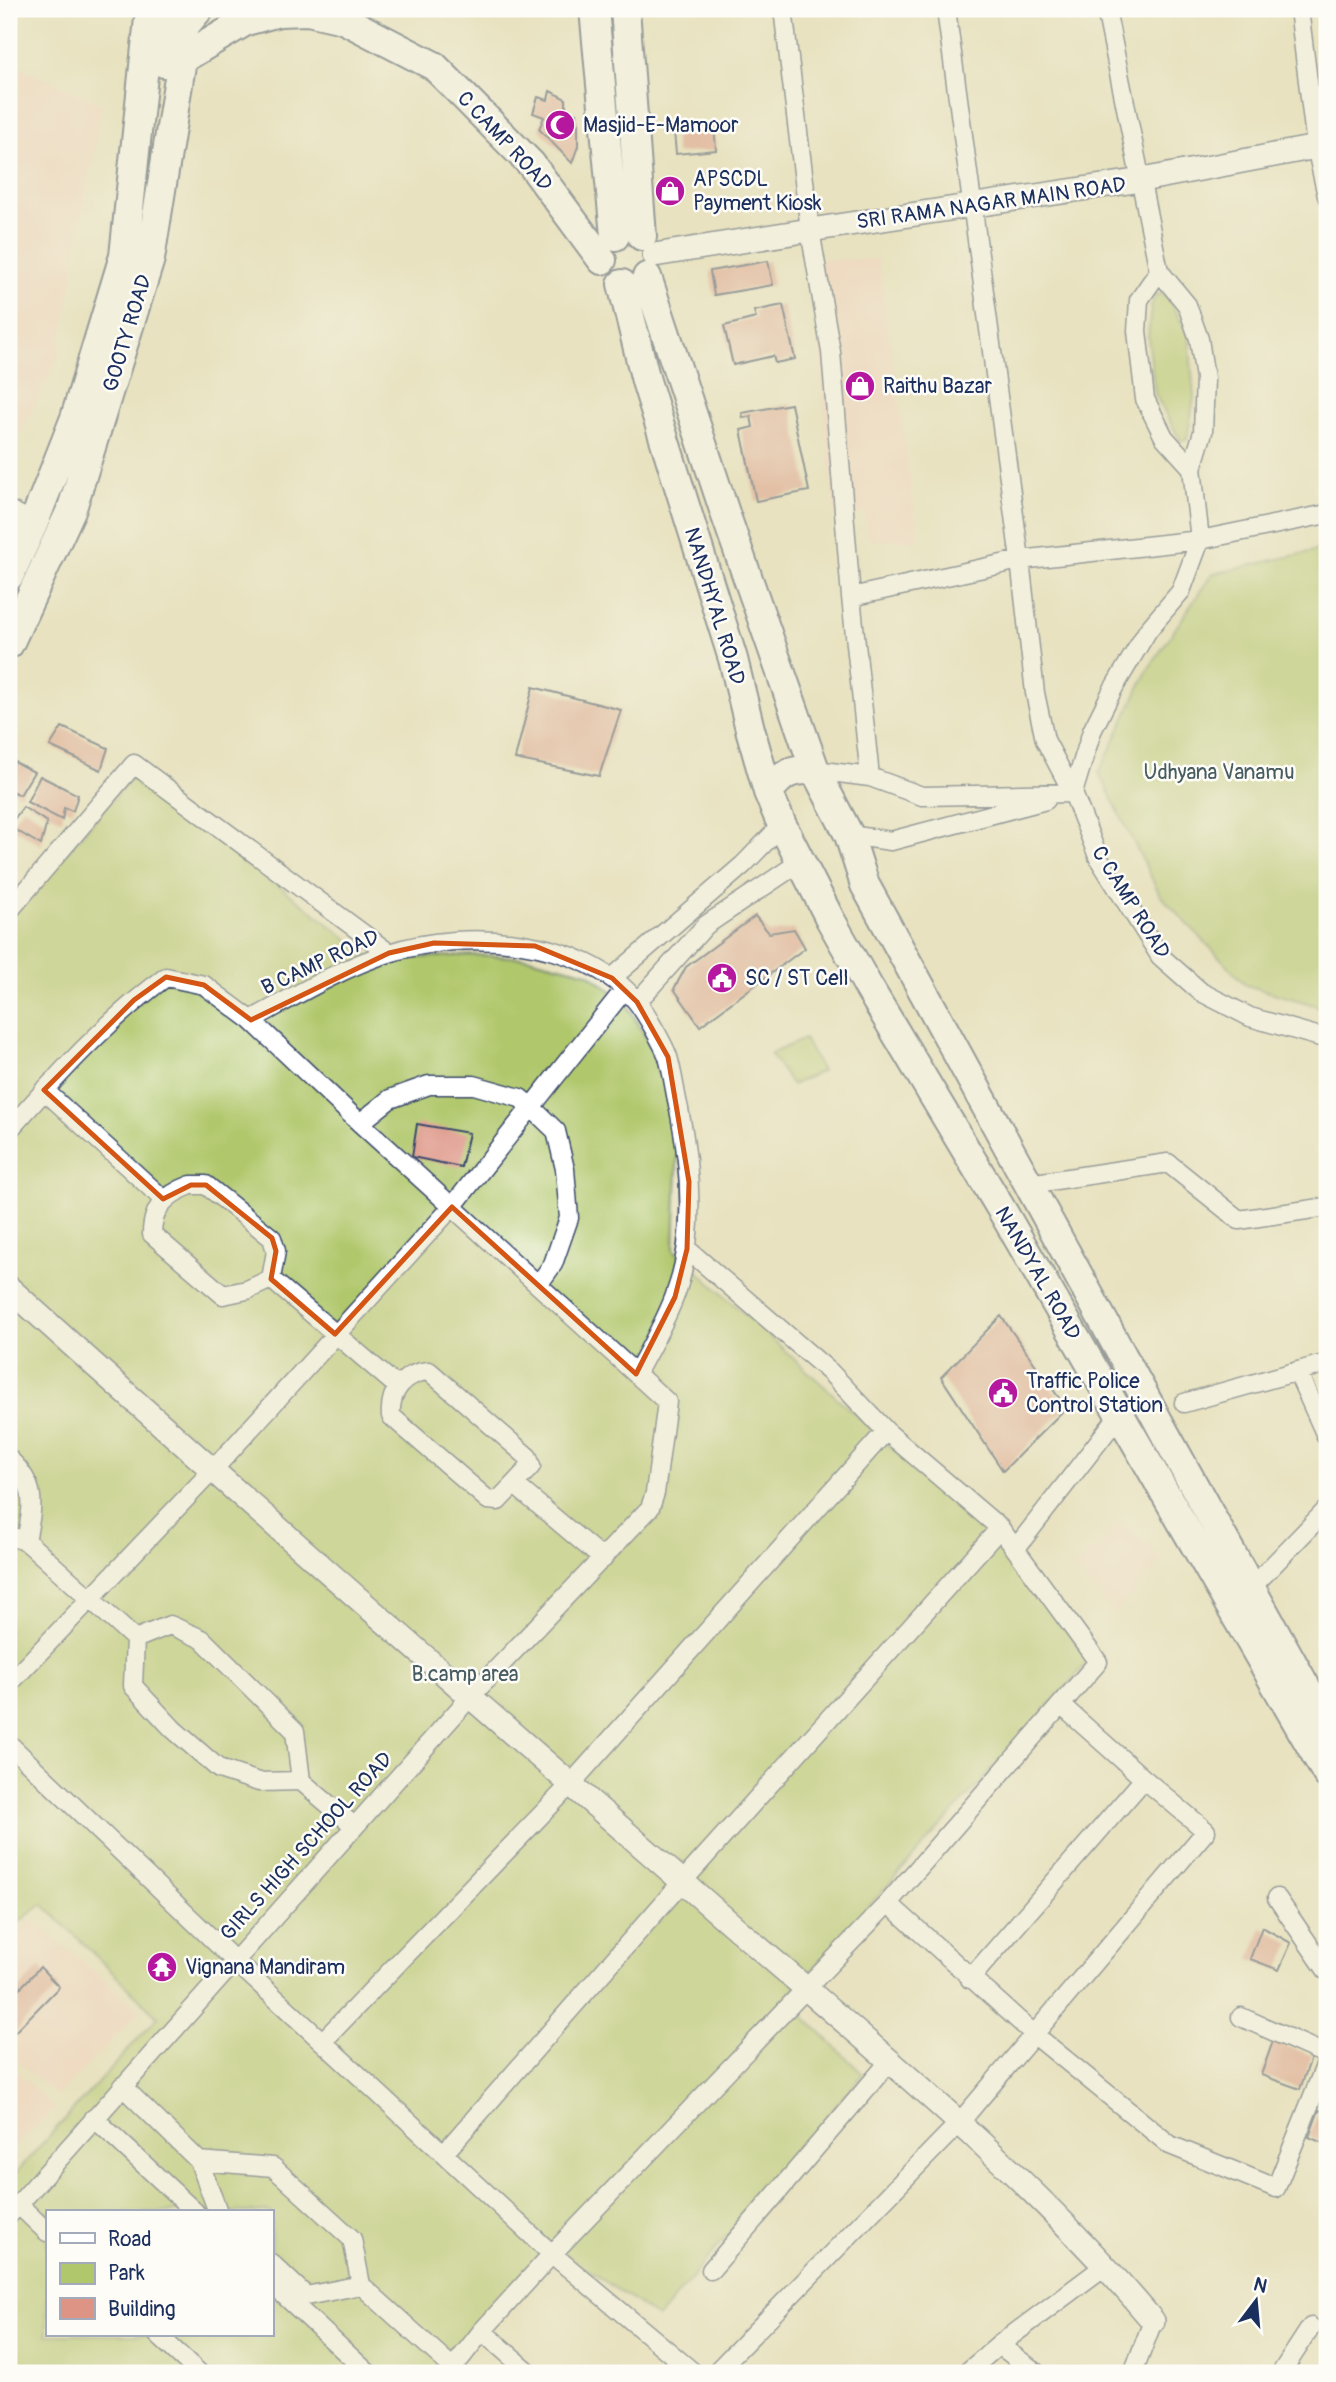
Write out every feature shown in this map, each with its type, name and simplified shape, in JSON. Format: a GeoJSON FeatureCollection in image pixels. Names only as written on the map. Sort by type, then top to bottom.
{"type":"FeatureCollection","features":[{"type":"Feature","properties":{"kind":"main road","name":"GOOTY ROAD"},"geometry":{"type":"LineString","coordinates":[[9,576],[34,522],[75,418],[124,256],[150,9]]}},
{"type":"Feature","properties":{"kind":"main road","name":"GOOTY ROAD"},"geometry":{"type":"LineString","coordinates":[[9,643],[72,508],[150,259],[177,50],[176,9]]}},
{"type":"Feature","properties":{"kind":"main road"},"geometry":{"type":"LineString","coordinates":[[177,50],[199,9]]}},
{"type":"Feature","properties":{"kind":"main road"},"geometry":{"type":"LineString","coordinates":[[361,9],[419,48],[427,62]]}},
{"type":"Feature","properties":{"kind":"main road"},"geometry":{"type":"LineString","coordinates":[[594,9],[630,258]]}},
{"type":"Feature","properties":{"kind":"main road"},"geometry":{"type":"LineString","coordinates":[[625,9],[630,258]]}},
{"type":"Feature","properties":{"kind":"main road"},"geometry":{"type":"LineString","coordinates":[[145,69],[177,50],[246,21],[279,12],[308,11],[343,19],[427,62]]}},
{"type":"Feature","properties":{"kind":"main road","name":"C CAMP ROAD"},"geometry":{"type":"LineString","coordinates":[[427,62],[630,258]]}},
{"type":"Feature","properties":{"kind":"main road","name":"NANDYAL ROAD"},"geometry":{"type":"LineString","coordinates":[[630,258],[725,513],[815,770],[849,835],[864,885],[1327,1725]]}},
{"type":"Feature","properties":{"kind":"main road","name":"NANDHYAL ROAD"},"geometry":{"type":"LineString","coordinates":[[630,258],[646,382],[733,659],[768,792],[830,919]]}},
{"type":"Feature","properties":{"kind":"main road"},"geometry":{"type":"LineString","coordinates":[[768,792],[778,780],[794,769],[815,770]]}},
{"type":"Feature","properties":{"kind":"main road"},"geometry":{"type":"LineString","coordinates":[[830,919],[854,901],[864,885]]}},
{"type":"Feature","properties":{"kind":"main road","name":"NANDYAL ROAD"},"geometry":{"type":"LineString","coordinates":[[830,919],[1327,1774]]}},
{"type":"Feature","properties":{"kind":"street"},"geometry":{"type":"LineString","coordinates":[[783,9],[810,230],[831,352],[851,597],[870,777]]}},
{"type":"Feature","properties":{"kind":"street","name":"C CAMP ROAD"},"geometry":{"type":"LineString","coordinates":[[946,9],[1020,560],[1035,693],[1045,740],[1073,793],[1099,859],[1160,956],[1202,992],[1250,1017],[1327,1039]]}},
{"type":"Feature","properties":{"kind":"street"},"geometry":{"type":"LineString","coordinates":[[1073,793],[1092,731],[1113,689],[1148,631],[1181,591],[1200,540],[1192,468],[1203,432],[1205,377],[1199,339],[1187,305],[1159,271],[1106,9]]}},
{"type":"Feature","properties":{"kind":"street"},"geometry":{"type":"LineString","coordinates":[[1299,9],[1327,196]]}},
{"type":"Feature","properties":{"kind":"street","name":"SRI RAMA NAGAR MAIN ROAD"},"geometry":{"type":"LineString","coordinates":[[630,258],[1142,180],[1321,146]]}},
{"type":"Feature","properties":{"kind":"street"},"geometry":{"type":"LineString","coordinates":[[1159,271],[1139,300],[1137,331],[1145,399],[1164,437],[1192,468]]}},
{"type":"Feature","properties":{"kind":"street"},"geometry":{"type":"LineString","coordinates":[[9,510],[34,522]]}},
{"type":"Feature","properties":{"kind":"street"},"geometry":{"type":"LineString","coordinates":[[851,597],[1020,560],[1200,540],[1327,514]]}},
{"type":"Feature","properties":{"kind":"street"},"geometry":{"type":"LineString","coordinates":[[9,911],[134,764],[389,953]]}},
{"type":"Feature","properties":{"kind":"street"},"geometry":{"type":"LineString","coordinates":[[815,770],[870,777],[922,796],[1073,793]]}},
{"type":"Feature","properties":{"kind":"street"},"geometry":{"type":"LineString","coordinates":[[849,835],[891,841],[1073,793]]}},
{"type":"Feature","properties":{"kind":"street"},"geometry":{"type":"LineString","coordinates":[[9,1684],[211,1472],[452,1206],[624,990],[782,825]]}},
{"type":"Feature","properties":{"kind":"street"},"geometry":{"type":"LineString","coordinates":[[624,990],[706,925],[800,862]]}},
{"type":"Feature","properties":{"kind":"street","name":"B CAMP ROAD"},"geometry":{"type":"LineString","coordinates":[[251,1020],[328,980],[389,953],[447,942],[487,941],[535,946],[580,961],[624,990]]}},
{"type":"Feature","properties":{"kind":"street"},"geometry":{"type":"LineString","coordinates":[[9,1130],[44,1090],[134,1000],[166,977],[204,985],[251,1020],[636,1374],[675,1297],[687,1249],[688,1182],[682,1126],[668,1057],[624,990]]}},
{"type":"Feature","properties":{"kind":"street"},"geometry":{"type":"LineString","coordinates":[[360,1123],[390,1099],[429,1085],[474,1085],[520,1098],[531,1107],[556,1131],[565,1169],[569,1218],[553,1264],[538,1285]]}},
{"type":"Feature","properties":{"kind":"street"},"geometry":{"type":"LineString","coordinates":[[44,1090],[163,1199]]}},
{"type":"Feature","properties":{"kind":"street"},"geometry":{"type":"LineString","coordinates":[[1029,1184],[1168,1163],[1239,1220],[1327,1207]]}},
{"type":"Feature","properties":{"kind":"street"},"geometry":{"type":"LineString","coordinates":[[191,1185],[206,1185],[272,1238],[276,1251],[271,1279],[247,1290],[223,1295],[152,1234],[152,1221],[163,1199],[191,1185]]}},
{"type":"Feature","properties":{"kind":"street"},"geometry":{"type":"LineString","coordinates":[[199,2161],[273,2167],[352,2239],[361,2285],[451,2371],[482,2331],[552,2253],[888,1903],[1098,1662],[1000,1528],[886,1431],[830,1372],[687,1249]]}},
{"type":"Feature","properties":{"kind":"street"},"geometry":{"type":"LineString","coordinates":[[271,1279],[398,1387]]}},
{"type":"Feature","properties":{"kind":"street"},"geometry":{"type":"LineString","coordinates":[[9,1288],[211,1472],[960,2122],[1106,2265],[1153,2322],[1133,2373]]}},
{"type":"Feature","properties":{"kind":"street"},"geometry":{"type":"LineString","coordinates":[[1184,1403],[1327,1363]]}},
{"type":"Feature","properties":{"kind":"street"},"geometry":{"type":"LineString","coordinates":[[429,1371],[528,1457],[531,1466],[498,1501],[488,1500],[391,1416],[390,1400],[398,1387],[415,1372],[429,1371]]}},
{"type":"Feature","properties":{"kind":"street"},"geometry":{"type":"LineString","coordinates":[[1297,1371],[1327,1438]]}},
{"type":"Feature","properties":{"kind":"street","name":"GIRLS HIGH SCHOOL ROAD"},"geometry":{"type":"LineString","coordinates":[[13,2210],[470,1697],[650,1508],[655,1493],[667,1402],[636,1374]]}},
{"type":"Feature","properties":{"kind":"street"},"geometry":{"type":"LineString","coordinates":[[1016,1548],[1120,1414]]}},
{"type":"Feature","properties":{"kind":"street"},"geometry":{"type":"LineString","coordinates":[[323,2041],[570,1785],[886,1431]]}},
{"type":"Feature","properties":{"kind":"street"},"geometry":{"type":"LineString","coordinates":[[9,1459],[31,1487],[33,1505],[17,1538],[135,1639]]}},
{"type":"Feature","properties":{"kind":"street"},"geometry":{"type":"LineString","coordinates":[[515,1486],[603,1559]]}},
{"type":"Feature","properties":{"kind":"street"},"geometry":{"type":"LineString","coordinates":[[1250,1589],[1327,1509]]}},
{"type":"Feature","properties":{"kind":"street"},"geometry":{"type":"LineString","coordinates":[[445,2152],[682,1882],[1000,1528]]}},
{"type":"Feature","properties":{"kind":"street"},"geometry":{"type":"LineString","coordinates":[[135,1639],[170,1625],[202,1639],[295,1731],[301,1781]]}},
{"type":"Feature","properties":{"kind":"street"},"geometry":{"type":"LineString","coordinates":[[135,1639],[133,1686],[173,1729],[219,1769],[259,1782],[301,1781],[354,1826]]}},
{"type":"Feature","properties":{"kind":"street"},"geometry":{"type":"LineString","coordinates":[[715,2373],[960,2122],[1206,1831],[1060,1705]]}},
{"type":"Feature","properties":{"kind":"street"},"geometry":{"type":"LineString","coordinates":[[9,1744],[234,1960],[552,2253],[694,2373]]}},
{"type":"Feature","properties":{"kind":"street"},"geometry":{"type":"LineString","coordinates":[[970,1979],[1144,1779]]}},
{"type":"Feature","properties":{"kind":"street"},"geometry":{"type":"LineString","coordinates":[[1277,1898],[1327,1971]]}},
{"type":"Feature","properties":{"kind":"street"},"geometry":{"type":"LineString","coordinates":[[888,1903],[1035,2035],[1170,2145],[1276,2188],[1327,2062]]}},
{"type":"Feature","properties":{"kind":"street"},"geometry":{"type":"LineString","coordinates":[[1241,2017],[1327,2055]]}},
{"type":"Feature","properties":{"kind":"street"},"geometry":{"type":"LineString","coordinates":[[711,2270],[889,2062]]}},
{"type":"Feature","properties":{"kind":"street"},"geometry":{"type":"LineString","coordinates":[[122,2086],[199,2161],[217,2210]]}},
{"type":"Feature","properties":{"kind":"street"},"geometry":{"type":"LineString","coordinates":[[94,2118],[193,2210]]}},
{"type":"Feature","properties":{"kind":"street"},"geometry":{"type":"LineString","coordinates":[[13,2210],[46,2231]]}},
{"type":"Feature","properties":{"kind":"street"},"geometry":{"type":"LineString","coordinates":[[273,2265],[306,2296],[361,2285]]}},
{"type":"Feature","properties":{"kind":"street"},"geometry":{"type":"LineString","coordinates":[[966,2373],[1106,2265]]}},
{"type":"Feature","properties":{"kind":"street"},"geometry":{"type":"LineString","coordinates":[[273,2285],[368,2373]]}},
{"type":"Feature","properties":{"kind":"street"},"geometry":{"type":"LineString","coordinates":[[1281,2373],[1311,2327]]}},
{"type":"Feature","properties":{"kind":"street"},"geometry":{"type":"LineString","coordinates":[[482,2331],[530,2373]]}},
{"type":"Feature","properties":{"kind":"street"},"geometry":{"type":"LineString","coordinates":[[159,2336],[199,2373]]}},
{"type":"Feature","properties":{"kind":"street"},"geometry":{"type":"LineString","coordinates":[[999,2345],[1037,2373]]}},
{"type":"Feature","properties":{"kind":"highlighted area"},"geometry":{"type":"Polygon","coordinates":[[[434,943],[535,946],[612,978],[637,1002],[668,1057],[689,1182],[687,1249],[675,1297],[636,1374],[452,1207],[335,1334],[271,1279],[276,1251],[272,1238],[206,1185],[191,1185],[163,1199],[44,1090],[134,1000],[166,977],[204,985],[251,1020],[389,953],[434,943]]]}},
{"type":"Feature","properties":{"kind":"shaded area"},"geometry":{"type":"Polygon","coordinates":[[[9,63],[102,104],[59,356],[9,457],[9,63]]]}},
{"type":"Feature","properties":{"kind":"shaded area","name":"Raithu Bazar"},"geometry":{"type":"Polygon","coordinates":[[[878,259],[919,540],[868,540],[865,513],[834,514],[811,260],[878,259]]]}},
{"type":"Feature","properties":{"kind":"shaded area"},"geometry":{"type":"Polygon","coordinates":[[[1120,1521],[1163,1559],[1115,1615],[1074,1568],[1120,1521]]]}},
{"type":"Feature","properties":{"kind":"shaded area"},"geometry":{"type":"Polygon","coordinates":[[[31,1918],[141,2011],[57,2096],[9,2054],[9,1940],[31,1918]]]}},
{"type":"Feature","properties":{"kind":"shaded area"},"geometry":{"type":"Polygon","coordinates":[[[9,2064],[55,2108],[9,2152],[9,2064]]]}},
{"type":"Feature","properties":{"kind":"green space"},"geometry":{"type":"Polygon","coordinates":[[[1157,294],[1166,295],[1189,335],[1194,398],[1187,440],[1180,440],[1155,394],[1148,337],[1151,305],[1157,294]]]}},
{"type":"Feature","properties":{"kind":"green space","name":"Udhyana Vanamu"},"geometry":{"type":"Polygon","coordinates":[[[1327,548],[1327,1009],[1246,985],[1160,895],[1099,773],[1147,671],[1212,574],[1327,548]]]}},
{"type":"Feature","properties":{"kind":"green space","name":"B.camp area"},"geometry":{"type":"Polygon","coordinates":[[[135,774],[384,967],[414,958],[476,955],[529,958],[588,973],[626,1002],[662,1066],[678,1140],[674,1250],[889,1445],[998,1537],[1089,1661],[786,1999],[863,2074],[658,2318],[552,2245],[435,2373],[9,2373],[9,2180],[158,2017],[43,1904],[9,1929],[9,918],[135,774]]]}},
{"type":"Feature","properties":{"kind":"green space"},"geometry":{"type":"Polygon","coordinates":[[[804,1039],[822,1071],[792,1085],[770,1054],[804,1039]]]}},
{"type":"Feature","properties":{"kind":"building","name":"Masjid-E-Mamoor"},"geometry":{"type":"Polygon","coordinates":[[[550,91],[566,99],[566,112],[576,113],[578,146],[572,163],[539,129],[544,117],[533,113],[538,97],[548,100],[550,91]]]}},
{"type":"Feature","properties":{"kind":"building"},"geometry":{"type":"Polygon","coordinates":[[[714,126],[716,150],[676,154],[674,131],[714,126]]]}},
{"type":"Feature","properties":{"kind":"building"},"geometry":{"type":"Polygon","coordinates":[[[768,261],[773,285],[714,295],[710,271],[768,261]]]}},
{"type":"Feature","properties":{"kind":"building"},"geometry":{"type":"Polygon","coordinates":[[[783,305],[795,359],[775,363],[773,356],[733,365],[724,326],[756,318],[754,311],[783,305]]]}},
{"type":"Feature","properties":{"kind":"building"},"geometry":{"type":"Polygon","coordinates":[[[791,404],[809,491],[756,501],[741,430],[753,427],[751,416],[743,418],[742,413],[791,404]]]}},
{"type":"Feature","properties":{"kind":"building"},"geometry":{"type":"Polygon","coordinates":[[[533,687],[621,710],[599,776],[515,759],[533,687]]]}},
{"type":"Feature","properties":{"kind":"building"},"geometry":{"type":"Polygon","coordinates":[[[62,727],[108,748],[101,770],[50,746],[62,727]]]}},
{"type":"Feature","properties":{"kind":"building"},"geometry":{"type":"Polygon","coordinates":[[[9,759],[34,772],[20,795],[9,790],[9,759]]]}},
{"type":"Feature","properties":{"kind":"building"},"geometry":{"type":"Polygon","coordinates":[[[40,776],[78,795],[73,811],[64,808],[62,820],[27,802],[40,776]]]}},
{"type":"Feature","properties":{"kind":"building"},"geometry":{"type":"Polygon","coordinates":[[[23,807],[47,822],[41,845],[9,826],[23,807]]]}},
{"type":"Feature","properties":{"kind":"building","name":"SC / ST Cell"},"geometry":{"type":"Polygon","coordinates":[[[755,916],[769,933],[794,929],[805,948],[700,1026],[674,989],[686,967],[755,916]]]}},
{"type":"Feature","properties":{"kind":"building"},"geometry":{"type":"Polygon","coordinates":[[[417,1124],[469,1133],[461,1167],[412,1157],[417,1124]]]}},
{"type":"Feature","properties":{"kind":"building","name":"Traffic Police Control Station"},"geometry":{"type":"Polygon","coordinates":[[[1001,1316],[1066,1408],[1003,1471],[941,1377],[1001,1316]]]}},
{"type":"Feature","properties":{"kind":"building"},"geometry":{"type":"Polygon","coordinates":[[[1262,1927],[1291,1943],[1279,1970],[1250,1959],[1262,1927]]]}},
{"type":"Feature","properties":{"kind":"building"},"geometry":{"type":"Polygon","coordinates":[[[40,1967],[59,1987],[9,2038],[9,2000],[40,1967]]]}},
{"type":"Feature","properties":{"kind":"building"},"geometry":{"type":"Polygon","coordinates":[[[1273,2041],[1312,2055],[1300,2089],[1261,2075],[1273,2041]]]}},
{"type":"Feature","properties":{"kind":"building"},"geometry":{"type":"Polygon","coordinates":[[[1319,2110],[1327,2113],[1327,2145],[1309,2137],[1319,2110]]]}},
{"type":"Feature","properties":{"kind":"place","name":"Masjid-E-Mamoor"},"geometry":{"type":"Point","coordinates":[560,125]}},
{"type":"Feature","properties":{"kind":"place","name":"APSCDL Payment Kiosk"},"geometry":{"type":"Point","coordinates":[670,191]}},
{"type":"Feature","properties":{"kind":"place","name":"Raithu Bazar"},"geometry":{"type":"Point","coordinates":[860,386]}},
{"type":"Feature","properties":{"kind":"place","name":"SC / ST Cell"},"geometry":{"type":"Point","coordinates":[722,978]}},
{"type":"Feature","properties":{"kind":"place","name":"Traffic Police Control Station"},"geometry":{"type":"Point","coordinates":[1003,1393]}},
{"type":"Feature","properties":{"kind":"place","name":"Vignana Mandiram"},"geometry":{"type":"Point","coordinates":[162,1967]}}]}
